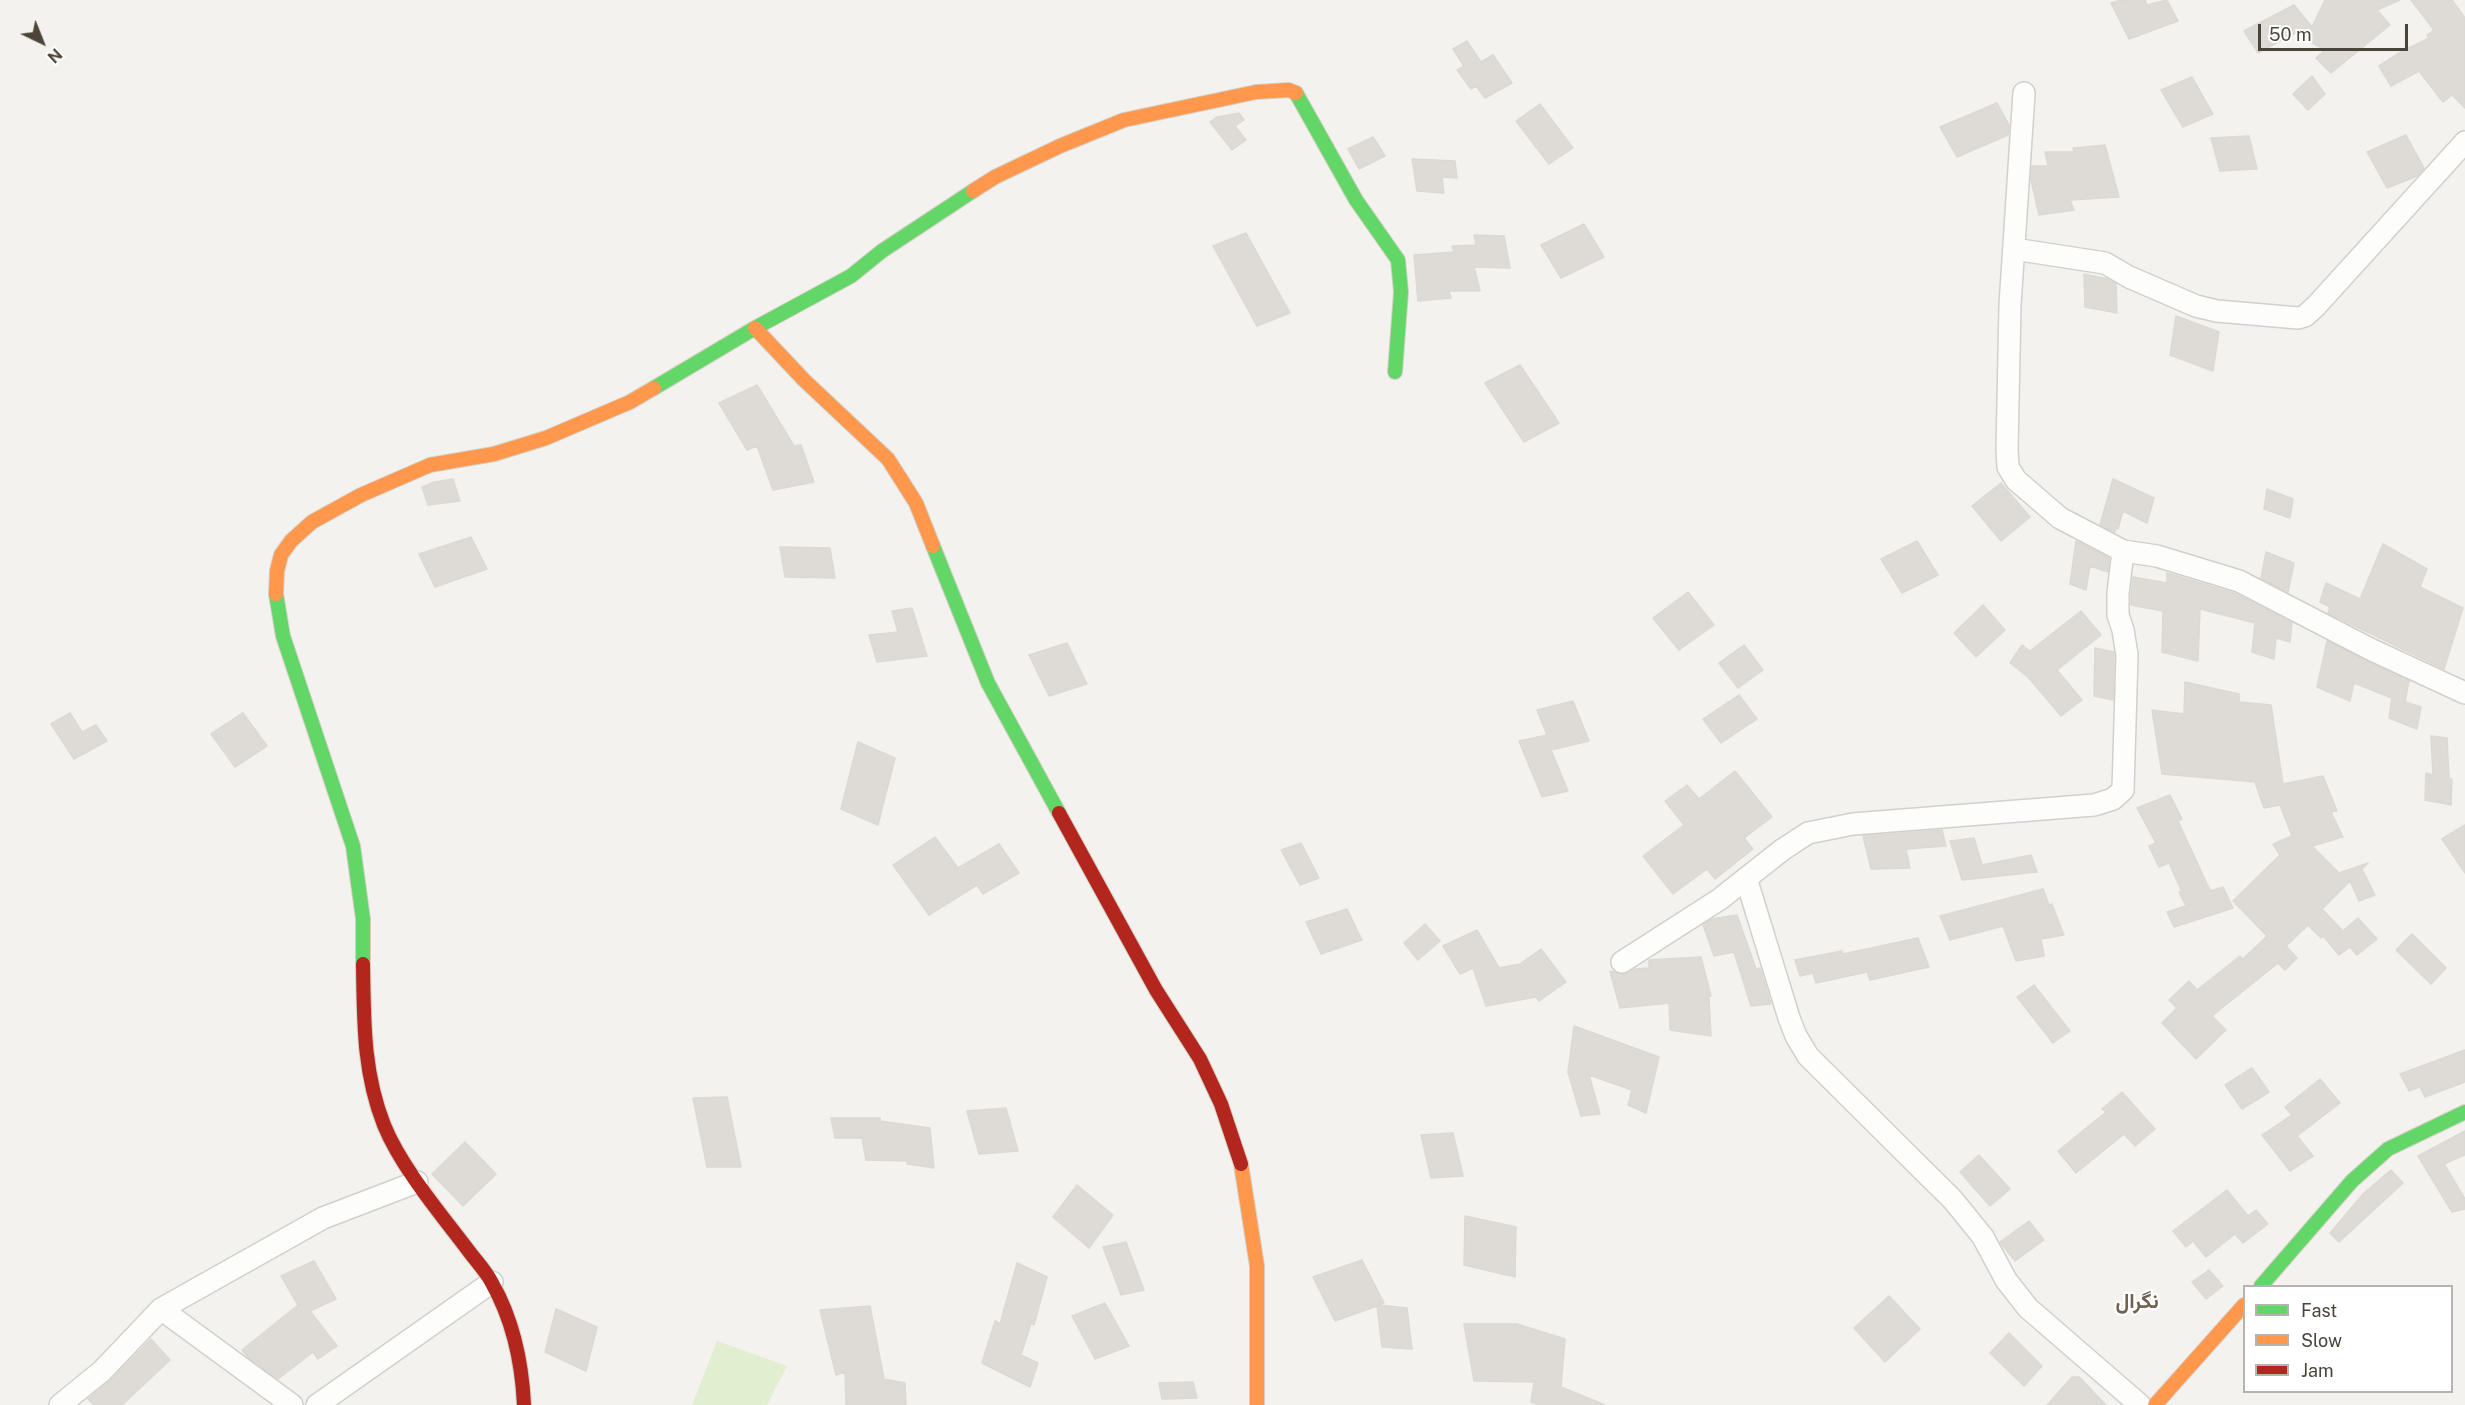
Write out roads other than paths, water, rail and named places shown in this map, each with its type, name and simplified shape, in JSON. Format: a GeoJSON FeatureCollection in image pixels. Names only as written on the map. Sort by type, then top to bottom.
{"type":"FeatureCollection","features":[{"type":"Feature","properties":{"kind":"street"},"geometry":{"type":"LineString","coordinates":[[524,1405],[523,1382],[511,1324],[492,1282],[417,1182],[385,1127],[369,1079],[364,1032],[363,919],[353,846],[283,636],[276,592],[277,571],[281,555],[291,540],[312,522],[361,495],[430,465],[494,454],[546,438],[588,422],[630,402],[755,328],[851,276],[882,251],[995,177],[1060,146],[1124,120],[1245,94],[1289,90],[1298,94],[1356,200],[1398,260],[1401,292],[1395,372]]}},
{"type":"Feature","properties":{"kind":"street"},"geometry":{"type":"LineString","coordinates":[[2024,93],[2009,341],[2008,468],[2016,480],[2060,518],[2122,551],[2157,556],[2239,581],[2370,649],[2465,693]]}},
{"type":"Feature","properties":{"kind":"street"},"geometry":{"type":"LineString","coordinates":[[2014,249],[2105,263],[2129,277],[2196,306],[2217,311],[2298,318],[2305,316],[2316,306],[2465,142]]}},
{"type":"Feature","properties":{"kind":"street"},"geometry":{"type":"LineString","coordinates":[[755,328],[804,380],[888,459],[903,480],[916,503],[988,683],[1156,990],[1200,1059],[1237,1147],[1246,1185],[1257,1266],[1257,1405]]}},
{"type":"Feature","properties":{"kind":"street"},"geometry":{"type":"LineString","coordinates":[[1622,962],[1720,899],[1782,850],[1808,833],[1853,824],[2094,805],[2113,799],[2123,790],[2127,655],[2124,630],[2118,615],[2122,551]]}},
{"type":"Feature","properties":{"kind":"street"},"geometry":{"type":"LineString","coordinates":[[1746,878],[1789,1018],[1808,1056],[1953,1200],[1983,1237],[2006,1280],[2028,1308],[2140,1405]]}},
{"type":"Feature","properties":{"kind":"street"},"geometry":{"type":"LineString","coordinates":[[2263,1285],[2352,1180],[2388,1149],[2465,1112]]}},
{"type":"Feature","properties":{"kind":"street"},"geometry":{"type":"LineString","coordinates":[[60,1405],[102,1371],[161,1309],[323,1218],[417,1182]]}},
{"type":"Feature","properties":{"kind":"street"},"geometry":{"type":"LineString","coordinates":[[316,1405],[492,1282]]}},
{"type":"Feature","properties":{"kind":"street"},"geometry":{"type":"LineString","coordinates":[[2155,1405],[2243,1306]]}},
{"type":"Feature","properties":{"kind":"street"},"geometry":{"type":"LineString","coordinates":[[161,1309],[292,1405]]}},
{"type":"Feature","properties":{"kind":"district","name":"نگرال"},"geometry":{"type":"Point","coordinates":[2137,1302]}}]}
